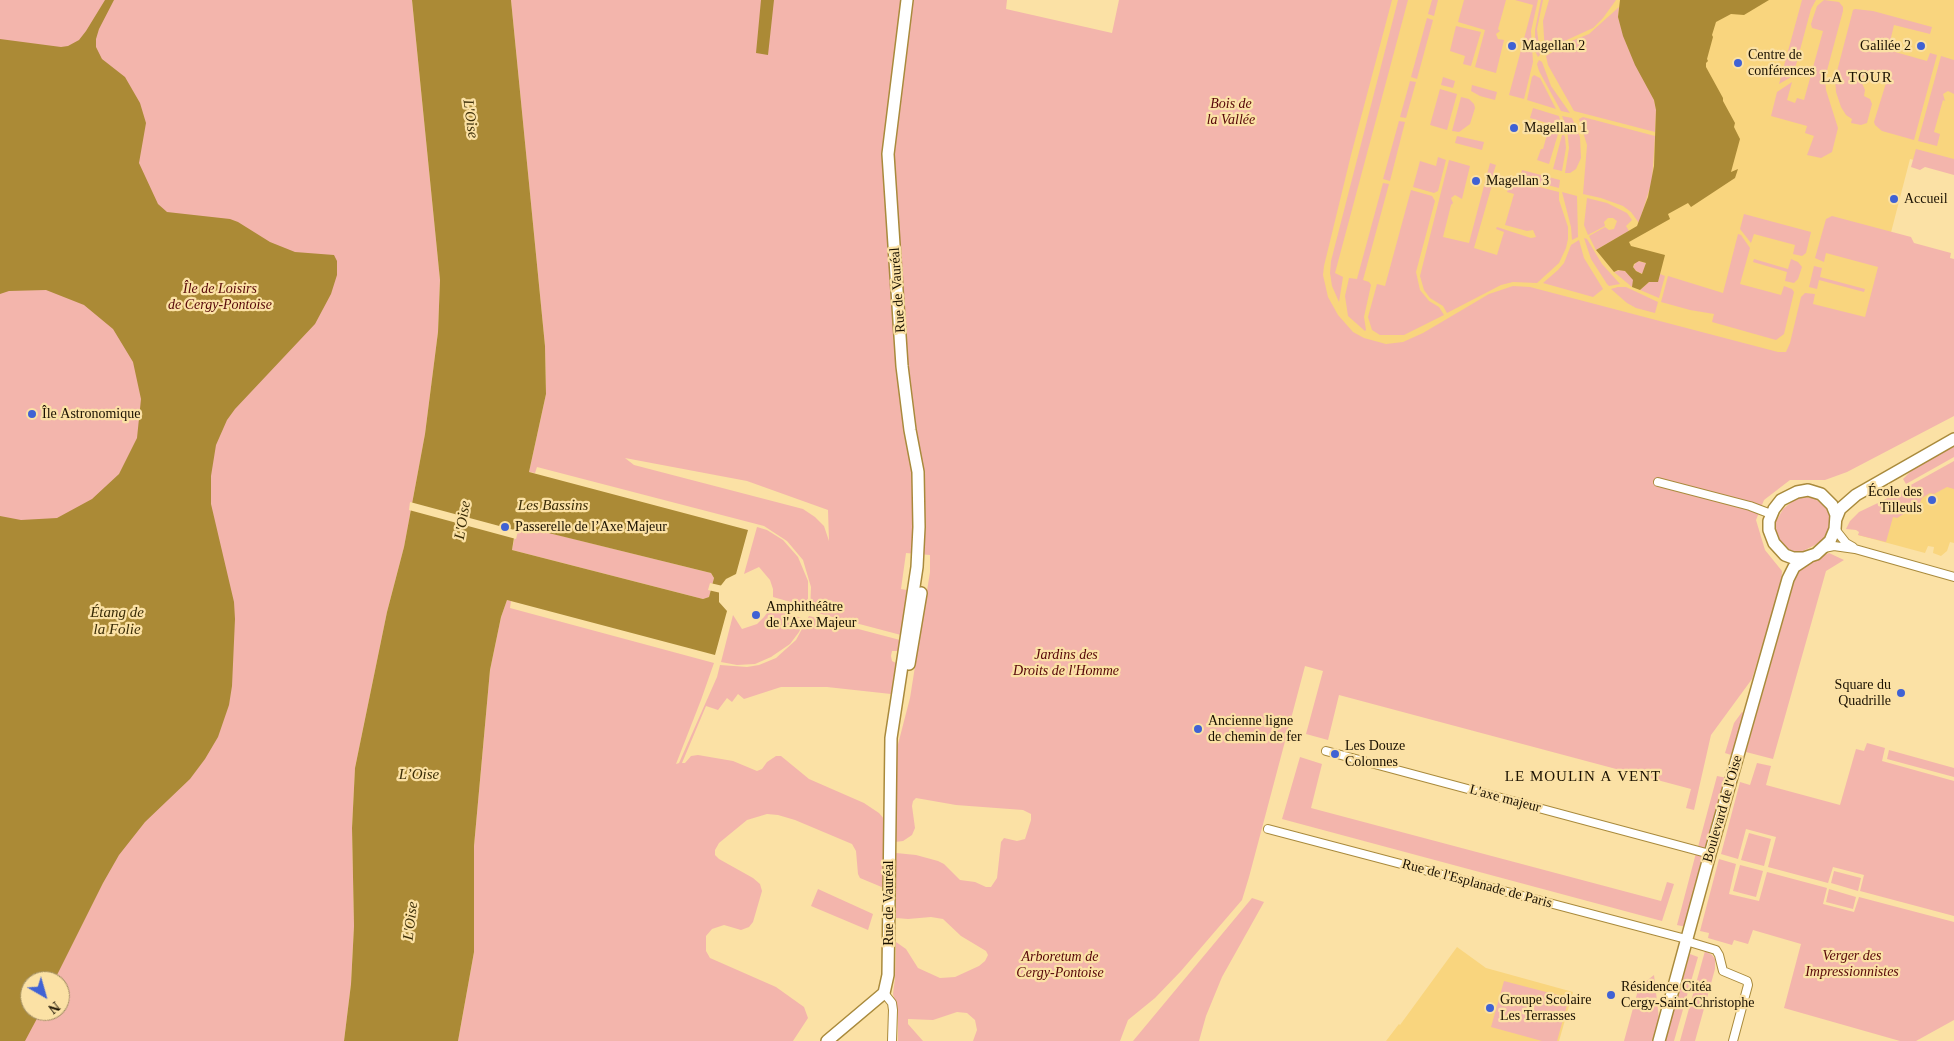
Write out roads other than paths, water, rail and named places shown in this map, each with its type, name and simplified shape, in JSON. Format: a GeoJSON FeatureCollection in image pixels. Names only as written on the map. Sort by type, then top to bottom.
{"type":"FeatureCollection","features":[{"type":"Feature","properties":{"kind":"street","name":"Rue de Vauréal"},"geometry":{"type":"LineString","coordinates":[[884,993],[888,975],[891,738],[917,568],[919,527],[918,472],[910,430],[902,366],[889,176],[890,129],[907,0]]}},
{"type":"Feature","properties":{"kind":"street"},"geometry":{"type":"LineString","coordinates":[[1824,548],[1830,541],[1840,509],[1856,495],[1954,439]]}},
{"type":"Feature","properties":{"kind":"street"},"geometry":{"type":"LineString","coordinates":[[1658,482],[1750,506],[1771,514]]}},
{"type":"Feature","properties":{"kind":"street"},"geometry":{"type":"LineString","coordinates":[[1789,577],[1788,565],[1774,543],[1769,530],[1771,514],[1782,500],[1796,492],[1812,490],[1824,496],[1838,499],[1856,495]]}},
{"type":"Feature","properties":{"kind":"street"},"geometry":{"type":"LineString","coordinates":[[1824,496],[1832,505],[1836,524],[1846,542],[1855,548]]}},
{"type":"Feature","properties":{"kind":"street"},"geometry":{"type":"LineString","coordinates":[[1781,552],[1793,558],[1808,557],[1824,548],[1834,546],[1855,548],[1954,577]]}},
{"type":"Feature","properties":{"kind":"street","name":"Boulevard de l'Oise"},"geometry":{"type":"LineString","coordinates":[[1659,1041],[1789,577],[1794,567],[1808,557]]}},
{"type":"Feature","properties":{"kind":"street","name":"L'axe majeur"},"geometry":{"type":"LineString","coordinates":[[1326,751],[1710,854]]}},
{"type":"Feature","properties":{"kind":"street","name":"Rue de l'Esplanade de Paris"},"geometry":{"type":"LineString","coordinates":[[1268,829],[1686,940],[1716,950],[1720,955],[1723,971],[1741,976],[1748,981],[1733,1041]]}},
{"type":"Feature","properties":{"kind":"street"},"geometry":{"type":"LineString","coordinates":[[827,1041],[884,993],[892,1003],[892,1041]]}},
{"type":"Feature","properties":{"kind":"water","name":"Étang de la Folie"},"geometry":{"type":"Polygon","coordinates":[[[105,0],[114,0],[99,29],[96,47],[102,59],[125,77],[140,103],[146,123],[139,163],[158,204],[167,212],[230,219],[270,242],[295,252],[334,255],[337,261],[337,275],[331,294],[315,324],[235,409],[227,420],[216,445],[211,476],[211,504],[234,602],[235,619],[232,686],[229,705],[218,737],[190,779],[145,822],[119,855],[59,971],[20,971],[20,1021],[36,1021],[25,1041],[0,1041],[0,516],[21,520],[57,518],[92,499],[119,474],[137,438],[141,399],[133,362],[113,329],[84,305],[46,290],[9,291],[0,294],[0,39],[61,47],[68,46],[79,40],[105,0]]]}},
{"type":"Feature","properties":{"kind":"water","name":"L’Oise"},"geometry":{"type":"Polygon","coordinates":[[[412,0],[511,0],[545,346],[546,394],[529,472],[748,530],[736,574],[726,579],[719,588],[719,602],[727,611],[715,655],[507,600],[501,617],[490,670],[474,846],[474,952],[458,1041],[344,1041],[351,984],[354,926],[352,828],[355,768],[387,612],[404,547],[425,434],[438,332],[440,280],[412,0]],[[516,525],[512,550],[703,599],[709,597],[714,578],[711,573],[516,525]]]}},
{"type":"Feature","properties":{"kind":"water"},"geometry":{"type":"Polygon","coordinates":[[[761,0],[774,0],[768,55],[756,53],[761,0]]]}},
{"type":"Feature","properties":{"kind":"water"},"geometry":{"type":"Polygon","coordinates":[[[1620,0],[1769,0],[1744,15],[1731,14],[1716,22],[1706,63],[1706,67],[1735,123],[1734,127],[1740,139],[1731,172],[1738,169],[1735,178],[1691,207],[1688,203],[1668,214],[1670,219],[1629,242],[1631,246],[1665,255],[1658,282],[1649,282],[1640,290],[1632,287],[1633,280],[1625,271],[1618,270],[1614,272],[1596,250],[1637,226],[1648,197],[1654,166],[1656,110],[1654,100],[1635,65],[1623,36],[1618,17],[1620,0]],[[1639,261],[1633,267],[1642,274],[1646,263],[1639,261]]]}},
{"type":"Feature","properties":{"kind":"place","name":"Magellan 2"},"geometry":{"type":"Point","coordinates":[1512,46]}},
{"type":"Feature","properties":{"kind":"place","name":"Galilée 2"},"geometry":{"type":"Point","coordinates":[1921,46]}},
{"type":"Feature","properties":{"kind":"place","name":"Centre de conférences"},"geometry":{"type":"Point","coordinates":[1738,63]}},
{"type":"Feature","properties":{"kind":"place","name":"Magellan 1"},"geometry":{"type":"Point","coordinates":[1514,128]}},
{"type":"Feature","properties":{"kind":"place","name":"Magellan 3"},"geometry":{"type":"Point","coordinates":[1476,181]}},
{"type":"Feature","properties":{"kind":"place","name":"Accueil"},"geometry":{"type":"Point","coordinates":[1894,199]}},
{"type":"Feature","properties":{"kind":"place","name":"Île Astronomique"},"geometry":{"type":"Point","coordinates":[32,414]}},
{"type":"Feature","properties":{"kind":"place","name":"École des Tilleuls"},"geometry":{"type":"Point","coordinates":[1932,500]}},
{"type":"Feature","properties":{"kind":"place","name":"Passerelle de l’Axe Majeur"},"geometry":{"type":"Point","coordinates":[505,527]}},
{"type":"Feature","properties":{"kind":"place","name":"Amphithéâtre de l'Axe Majeur"},"geometry":{"type":"Point","coordinates":[756,615]}},
{"type":"Feature","properties":{"kind":"place","name":"Square du Quadrille"},"geometry":{"type":"Point","coordinates":[1901,693]}},
{"type":"Feature","properties":{"kind":"place","name":"Ancienne ligne de chemin de fer"},"geometry":{"type":"Point","coordinates":[1198,729]}},
{"type":"Feature","properties":{"kind":"place","name":"Les Douze Colonnes"},"geometry":{"type":"Point","coordinates":[1335,754]}},
{"type":"Feature","properties":{"kind":"place","name":"Résidence Citéa Cergy-Saint-Christophe"},"geometry":{"type":"Point","coordinates":[1611,995]}},
{"type":"Feature","properties":{"kind":"place","name":"Groupe Scolaire Les Terrasses"},"geometry":{"type":"Point","coordinates":[1490,1008]}},
{"type":"Feature","properties":{"kind":"district","name":"LA TOUR"},"geometry":{"type":"Point","coordinates":[1857,78]}},
{"type":"Feature","properties":{"kind":"district","name":"LE MOULIN A VENT"},"geometry":{"type":"Point","coordinates":[1583,777]}},
{"type":"Feature","properties":{"kind":"park label","name":"Bois de la Vallée"},"geometry":{"type":"Point","coordinates":[1231,112]}},
{"type":"Feature","properties":{"kind":"park label","name":"Île de Loisirs de Cergy-Pontoise"},"geometry":{"type":"Point","coordinates":[220,298]}},
{"type":"Feature","properties":{"kind":"park label","name":"Jardins des Droits de l'Homme"},"geometry":{"type":"Point","coordinates":[1066,664]}},
{"type":"Feature","properties":{"kind":"park label","name":"Verger des Impressionnistes"},"geometry":{"type":"Point","coordinates":[1852,964]}},
{"type":"Feature","properties":{"kind":"park label","name":"Arboretum de Cergy‐Pontoise"},"geometry":{"type":"Point","coordinates":[1060,966]}},
{"type":"Feature","properties":{"kind":"water label","name":"L'Oise"},"geometry":{"type":"Point","coordinates":[470,119]}},
{"type":"Feature","properties":{"kind":"water label","name":"Les Bassins"},"geometry":{"type":"Point","coordinates":[553,506]}},
{"type":"Feature","properties":{"kind":"water label","name":"L'Oise"},"geometry":{"type":"Point","coordinates":[463,520]}},
{"type":"Feature","properties":{"kind":"water label","name":"L'Oise"},"geometry":{"type":"Point","coordinates":[411,921]}}]}
